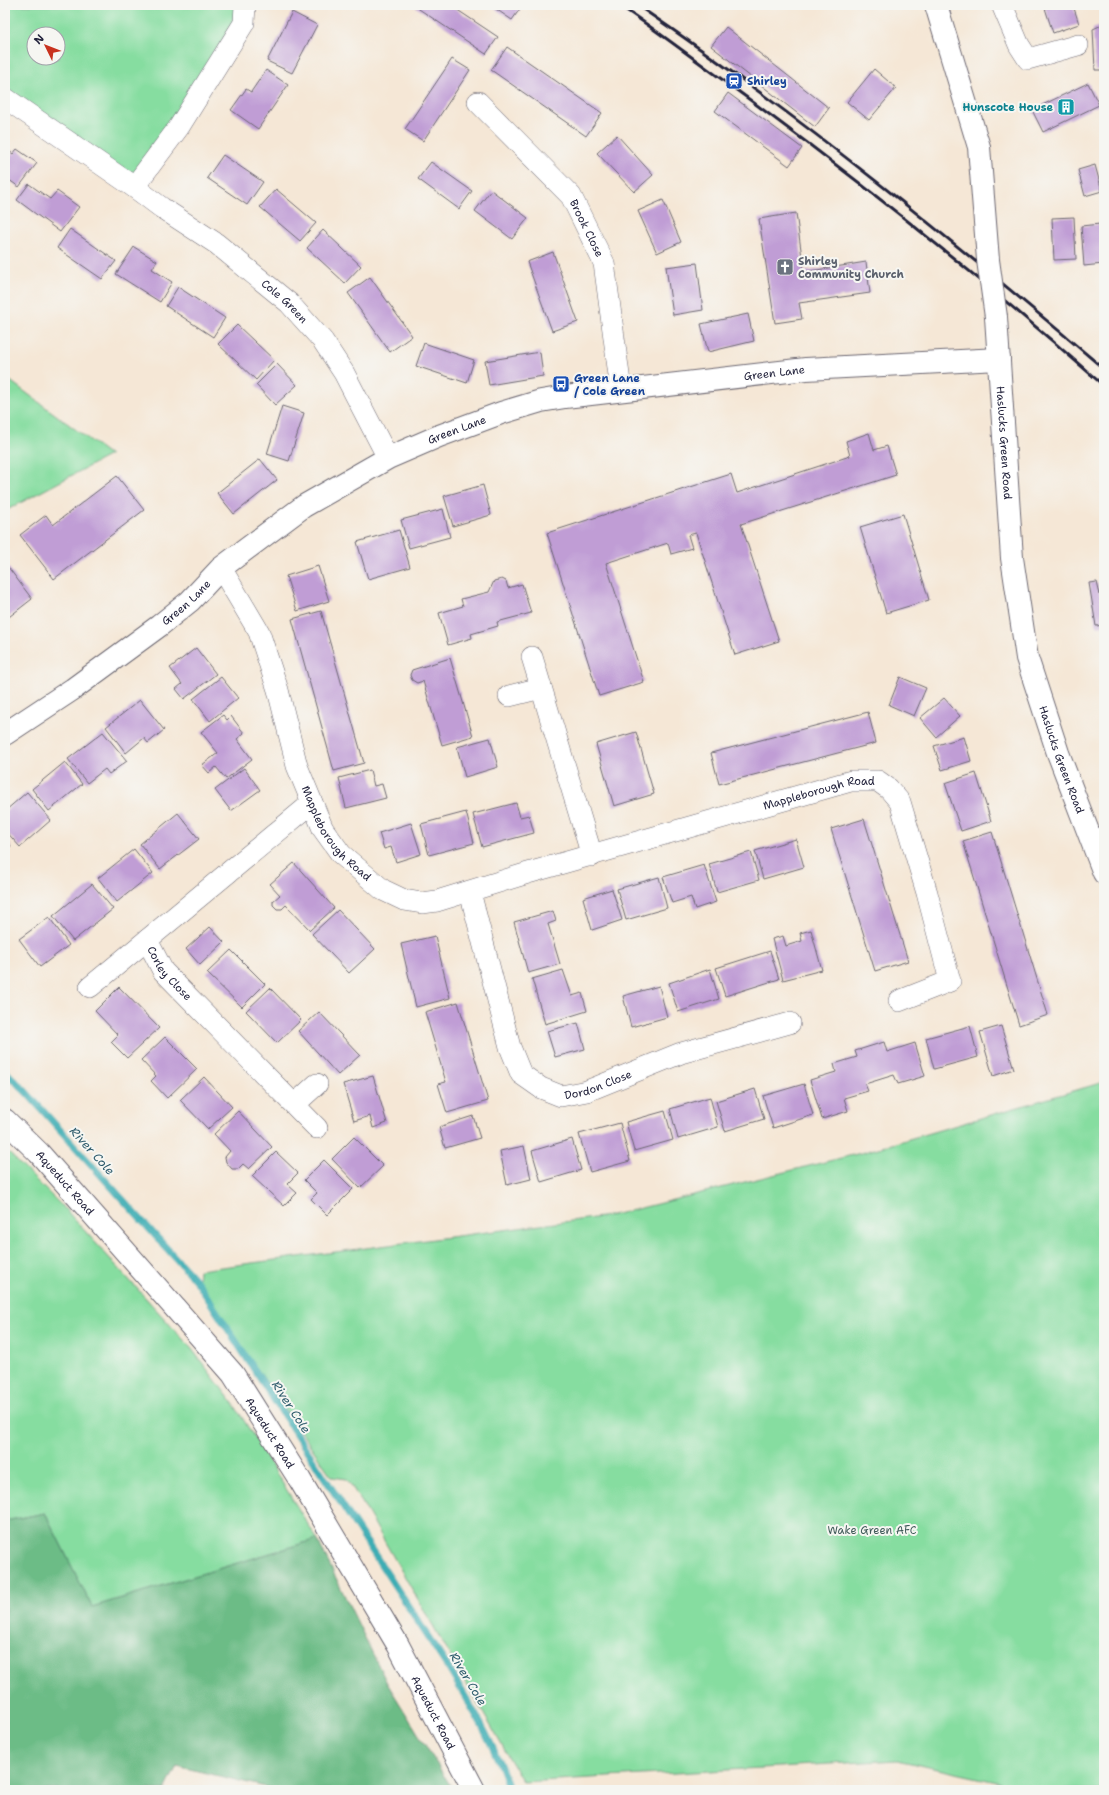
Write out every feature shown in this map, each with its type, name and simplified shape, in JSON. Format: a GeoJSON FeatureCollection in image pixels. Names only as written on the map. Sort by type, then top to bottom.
{"type":"FeatureCollection","features":[{"type":"Feature","properties":{"kind":"street"},"geometry":{"type":"LineString","coordinates":[[134,187],[179,127],[244,23],[245,5]]}},
{"type":"Feature","properties":{"kind":"street","name":"Haslucks Green Road"},"geometry":{"type":"LineString","coordinates":[[936,5],[979,147],[988,260],[996,317],[1012,558],[1027,658],[1058,753],[1104,873]]}},
{"type":"Feature","properties":{"kind":"street"},"geometry":{"type":"LineString","coordinates":[[1002,5],[1019,45],[1028,59],[1078,45]]}},
{"type":"Feature","properties":{"kind":"street","name":"Cole Green"},"geometry":{"type":"LineString","coordinates":[[5,98],[162,208],[217,244],[289,303],[323,341],[344,373],[388,458]]}},
{"type":"Feature","properties":{"kind":"street","name":"Brook Close"},"geometry":{"type":"LineString","coordinates":[[478,102],[571,196],[604,263],[621,390]]}},
{"type":"Feature","properties":{"kind":"street","name":"Green Lane"},"geometry":{"type":"LineString","coordinates":[[5,734],[73,689],[159,626],[190,601],[221,568],[304,506],[388,458],[501,413],[541,401],[621,390],[806,369],[999,359]]}},
{"type":"Feature","properties":{"kind":"street","name":"Mappleborough Road"},"geometry":{"type":"LineString","coordinates":[[221,568],[259,632],[278,690],[297,766],[323,829],[341,854],[382,890],[404,900],[422,903],[437,901],[528,873],[851,781],[878,781],[889,789],[900,802],[927,893],[950,981],[899,1001]]}},
{"type":"Feature","properties":{"kind":"street"},"geometry":{"type":"LineString","coordinates":[[532,657],[592,856]]}},
{"type":"Feature","properties":{"kind":"street"},"geometry":{"type":"LineString","coordinates":[[509,696],[541,688]]}},
{"type":"Feature","properties":{"kind":"street","name":"Corley Close"},"geometry":{"type":"LineString","coordinates":[[312,803],[147,940],[163,972],[295,1104],[317,1128]]}},
{"type":"Feature","properties":{"kind":"street","name":"Dordon Close"},"geometry":{"type":"LineString","coordinates":[[470,892],[510,1047],[521,1074],[541,1088],[561,1096],[587,1091],[681,1053],[790,1023]]}},
{"type":"Feature","properties":{"kind":"street"},"geometry":{"type":"LineString","coordinates":[[90,987],[147,940]]}},
{"type":"Feature","properties":{"kind":"street"},"geometry":{"type":"LineString","coordinates":[[295,1104],[317,1084]]}},
{"type":"Feature","properties":{"kind":"street","name":"Aqueduct Road"},"geometry":{"type":"LineString","coordinates":[[5,1120],[39,1153],[233,1374],[300,1480],[398,1645],[474,1790]]}},
{"type":"Feature","properties":{"kind":"green space"},"geometry":{"type":"Polygon","coordinates":[[[5,5],[245,5],[134,187],[5,98],[5,5]]]}},
{"type":"Feature","properties":{"kind":"green space"},"geometry":{"type":"Polygon","coordinates":[[[5,377],[110,455],[5,511],[5,377]]]}},
{"type":"Feature","properties":{"kind":"green space","name":"Wake Green AFC"},"geometry":{"type":"Polygon","coordinates":[[[1104,1082],[1104,1790],[1033,1790],[897,1760],[523,1782],[363,1504],[347,1479],[332,1477],[198,1283],[199,1270],[609,1216],[861,1153],[1104,1082]]]}},
{"type":"Feature","properties":{"kind":"green space"},"geometry":{"type":"Polygon","coordinates":[[[5,1149],[65,1209],[191,1348],[235,1406],[317,1539],[92,1607],[45,1513],[5,1521],[5,1149]]]}},
{"type":"Feature","properties":{"kind":"green space"},"geometry":{"type":"Polygon","coordinates":[[[45,1513],[92,1607],[317,1539],[387,1683],[453,1790],[278,1790],[177,1766],[165,1790],[5,1790],[5,1521],[45,1513]]]}},
{"type":"Feature","properties":{"kind":"building"},"geometry":{"type":"Polygon","coordinates":[[[413,5],[450,5],[498,37],[486,54],[413,5]]]}},
{"type":"Feature","properties":{"kind":"building"},"geometry":{"type":"Polygon","coordinates":[[[490,5],[521,5],[522,6],[512,20],[490,5]]]}},
{"type":"Feature","properties":{"kind":"building"},"geometry":{"type":"Polygon","coordinates":[[[1044,5],[1073,5],[1079,24],[1053,33],[1044,5]]]}},
{"type":"Feature","properties":{"kind":"building"},"geometry":{"type":"Polygon","coordinates":[[[292,12],[317,25],[292,73],[267,61],[292,12]]]}},
{"type":"Feature","properties":{"kind":"building"},"geometry":{"type":"Polygon","coordinates":[[[1104,24],[1104,70],[1095,70],[1093,29],[1104,24]]]}},
{"type":"Feature","properties":{"kind":"building"},"geometry":{"type":"Polygon","coordinates":[[[726,27],[829,108],[815,127],[711,46],[726,27]]]}},
{"type":"Feature","properties":{"kind":"building"},"geometry":{"type":"Polygon","coordinates":[[[507,47],[602,113],[586,136],[491,70],[507,47]]]}},
{"type":"Feature","properties":{"kind":"building"},"geometry":{"type":"Polygon","coordinates":[[[452,59],[470,70],[423,141],[405,129],[452,59]]]}},
{"type":"Feature","properties":{"kind":"building"},"geometry":{"type":"Polygon","coordinates":[[[874,69],[896,88],[869,120],[847,102],[874,69]]]}},
{"type":"Feature","properties":{"kind":"building"},"geometry":{"type":"Polygon","coordinates":[[[266,70],[288,85],[258,129],[231,110],[246,89],[251,92],[266,70]]]}},
{"type":"Feature","properties":{"kind":"building","name":"Hunscote House"},"geometry":{"type":"Polygon","coordinates":[[[1088,83],[1099,105],[1043,132],[1032,110],[1088,83]]]}},
{"type":"Feature","properties":{"kind":"building"},"geometry":{"type":"Polygon","coordinates":[[[728,93],[802,148],[789,166],[715,111],[728,93]]]}},
{"type":"Feature","properties":{"kind":"building"},"geometry":{"type":"Polygon","coordinates":[[[617,135],[653,175],[634,192],[597,153],[617,135]]]}},
{"type":"Feature","properties":{"kind":"building"},"geometry":{"type":"Polygon","coordinates":[[[5,148],[13,154],[17,149],[37,163],[19,187],[5,177],[5,148]]]}},
{"type":"Feature","properties":{"kind":"building"},"geometry":{"type":"Polygon","coordinates":[[[223,155],[263,182],[247,205],[207,178],[223,155]]]}},
{"type":"Feature","properties":{"kind":"building"},"geometry":{"type":"Polygon","coordinates":[[[431,162],[472,191],[459,209],[418,179],[431,162]]]}},
{"type":"Feature","properties":{"kind":"building"},"geometry":{"type":"Polygon","coordinates":[[[1095,165],[1102,191],[1085,196],[1078,170],[1095,165]]]}},
{"type":"Feature","properties":{"kind":"building"},"geometry":{"type":"Polygon","coordinates":[[[29,184],[50,199],[57,191],[79,207],[60,232],[17,200],[29,184]]]}},
{"type":"Feature","properties":{"kind":"building"},"geometry":{"type":"Polygon","coordinates":[[[276,189],[316,223],[300,241],[260,207],[276,189]]]}},
{"type":"Feature","properties":{"kind":"building"},"geometry":{"type":"Polygon","coordinates":[[[491,190],[528,218],[512,239],[475,211],[491,190]]]}},
{"type":"Feature","properties":{"kind":"building"},"geometry":{"type":"Polygon","coordinates":[[[663,200],[681,242],[657,253],[638,211],[663,200]]]}},
{"type":"Feature","properties":{"kind":"building","name":"Shirley Community Church"},"geometry":{"type":"Polygon","coordinates":[[[796,213],[804,272],[866,262],[870,293],[799,303],[802,319],[775,323],[759,219],[796,213]]]}},
{"type":"Feature","properties":{"kind":"building"},"geometry":{"type":"Polygon","coordinates":[[[1074,217],[1076,259],[1054,260],[1052,218],[1074,217]]]}},
{"type":"Feature","properties":{"kind":"building"},"geometry":{"type":"Polygon","coordinates":[[[1100,224],[1103,264],[1084,266],[1081,226],[1100,224]]]}},
{"type":"Feature","properties":{"kind":"building"},"geometry":{"type":"Polygon","coordinates":[[[70,229],[116,261],[102,279],[57,248],[70,229]]]}},
{"type":"Feature","properties":{"kind":"building"},"geometry":{"type":"Polygon","coordinates":[[[323,230],[361,266],[345,283],[307,248],[323,230]]]}},
{"type":"Feature","properties":{"kind":"building"},"geometry":{"type":"Polygon","coordinates":[[[134,247],[157,261],[152,269],[172,282],[160,302],[116,274],[134,247]]]}},
{"type":"Feature","properties":{"kind":"building"},"geometry":{"type":"Polygon","coordinates":[[[553,252],[578,322],[552,331],[527,262],[553,252]]]}},
{"type":"Feature","properties":{"kind":"building"},"geometry":{"type":"Polygon","coordinates":[[[697,263],[703,310],[673,315],[666,267],[697,263]]]}},
{"type":"Feature","properties":{"kind":"building"},"geometry":{"type":"Polygon","coordinates":[[[370,277],[412,336],[390,352],[348,293],[370,277]]]}},
{"type":"Feature","properties":{"kind":"building"},"geometry":{"type":"Polygon","coordinates":[[[178,287],[225,318],[213,337],[166,306],[178,287]]]}},
{"type":"Feature","properties":{"kind":"building"},"geometry":{"type":"Polygon","coordinates":[[[748,314],[754,341],[708,352],[701,324],[748,314]]]}},
{"type":"Feature","properties":{"kind":"building"},"geometry":{"type":"Polygon","coordinates":[[[237,325],[274,360],[256,380],[218,344],[237,325]]]}},
{"type":"Feature","properties":{"kind":"building"},"geometry":{"type":"Polygon","coordinates":[[[424,343],[474,360],[467,383],[416,366],[424,343]]]}},
{"type":"Feature","properties":{"kind":"building"},"geometry":{"type":"Polygon","coordinates":[[[540,352],[543,376],[489,385],[485,361],[540,352]]]}},
{"type":"Feature","properties":{"kind":"building"},"geometry":{"type":"Polygon","coordinates":[[[277,364],[297,385],[275,405],[256,385],[277,364]]]}},
{"type":"Feature","properties":{"kind":"building"},"geometry":{"type":"Polygon","coordinates":[[[282,406],[304,413],[289,461],[267,454],[282,406]]]}},
{"type":"Feature","properties":{"kind":"building"},"geometry":{"type":"Polygon","coordinates":[[[869,433],[874,450],[887,446],[896,475],[741,524],[779,641],[735,655],[696,533],[688,535],[692,548],[671,554],[668,543],[606,563],[644,682],[599,696],[547,533],[731,474],[737,493],[850,456],[846,441],[869,433]]]}},
{"type":"Feature","properties":{"kind":"building"},"geometry":{"type":"Polygon","coordinates":[[[260,459],[277,480],[234,514],[217,493],[260,459]]]}},
{"type":"Feature","properties":{"kind":"building"},"geometry":{"type":"Polygon","coordinates":[[[117,476],[144,510],[54,579],[20,535],[46,515],[53,525],[117,476]]]}},
{"type":"Feature","properties":{"kind":"building"},"geometry":{"type":"Polygon","coordinates":[[[483,485],[491,515],[453,526],[444,496],[483,485]]]}},
{"type":"Feature","properties":{"kind":"building"},"geometry":{"type":"Polygon","coordinates":[[[443,509],[450,537],[409,548],[401,520],[443,509]]]}},
{"type":"Feature","properties":{"kind":"building"},"geometry":{"type":"Polygon","coordinates":[[[903,514],[929,600],[886,613],[860,527],[903,514]]]}},
{"type":"Feature","properties":{"kind":"building"},"geometry":{"type":"Polygon","coordinates":[[[399,530],[410,567],[368,579],[357,542],[399,530]]]}},
{"type":"Feature","properties":{"kind":"building"},"geometry":{"type":"Polygon","coordinates":[[[5,563],[32,599],[5,620],[5,563]]]}},
{"type":"Feature","properties":{"kind":"building"},"geometry":{"type":"Polygon","coordinates":[[[318,566],[329,601],[297,611],[286,576],[318,566]]]}},
{"type":"Feature","properties":{"kind":"building"},"geometry":{"type":"Polygon","coordinates":[[[502,579],[506,581],[508,588],[522,584],[531,613],[497,622],[498,626],[471,634],[472,638],[448,645],[439,613],[463,606],[461,599],[489,592],[494,581],[502,579]]]}},
{"type":"Feature","properties":{"kind":"building"},"geometry":{"type":"Polygon","coordinates":[[[1097,582],[1100,595],[1104,595],[1104,625],[1096,626],[1089,583],[1097,582]]]}},
{"type":"Feature","properties":{"kind":"building"},"geometry":{"type":"Polygon","coordinates":[[[321,611],[364,763],[334,771],[292,619],[321,611]]]}},
{"type":"Feature","properties":{"kind":"building"},"geometry":{"type":"Polygon","coordinates":[[[196,648],[216,674],[184,699],[176,689],[182,684],[170,668],[196,648]]]}},
{"type":"Feature","properties":{"kind":"building"},"geometry":{"type":"Polygon","coordinates":[[[450,658],[473,736],[442,745],[423,681],[417,683],[412,680],[410,675],[412,670],[450,658]]]}},
{"type":"Feature","properties":{"kind":"building"},"geometry":{"type":"Polygon","coordinates":[[[221,677],[238,698],[210,721],[193,699],[221,677]]]}},
{"type":"Feature","properties":{"kind":"building"},"geometry":{"type":"Polygon","coordinates":[[[900,677],[926,688],[914,716],[889,705],[900,677]]]}},
{"type":"Feature","properties":{"kind":"building"},"geometry":{"type":"Polygon","coordinates":[[[944,698],[960,716],[936,737],[920,718],[944,698]]]}},
{"type":"Feature","properties":{"kind":"building"},"geometry":{"type":"Polygon","coordinates":[[[140,700],[164,730],[148,743],[144,738],[126,753],[106,727],[140,700]]]}},
{"type":"Feature","properties":{"kind":"building"},"geometry":{"type":"Polygon","coordinates":[[[868,712],[876,743],[719,784],[711,753],[868,712]]]}},
{"type":"Feature","properties":{"kind":"building"},"geometry":{"type":"Polygon","coordinates":[[[223,715],[227,720],[231,716],[244,733],[237,739],[252,759],[226,779],[216,767],[209,773],[202,765],[218,753],[201,732],[223,715]]]}},
{"type":"Feature","properties":{"kind":"building"},"geometry":{"type":"Polygon","coordinates":[[[103,732],[127,761],[109,774],[105,769],[87,783],[68,759],[103,732]]]}},
{"type":"Feature","properties":{"kind":"building"},"geometry":{"type":"Polygon","coordinates":[[[636,732],[654,794],[614,806],[596,744],[636,732]]]}},
{"type":"Feature","properties":{"kind":"building"},"geometry":{"type":"Polygon","coordinates":[[[964,737],[971,761],[942,770],[934,746],[964,737]]]}},
{"type":"Feature","properties":{"kind":"building"},"geometry":{"type":"Polygon","coordinates":[[[490,738],[498,767],[465,777],[457,747],[490,738]]]}},
{"type":"Feature","properties":{"kind":"building"},"geometry":{"type":"Polygon","coordinates":[[[65,762],[82,784],[49,811],[32,789],[65,762]]]}},
{"type":"Feature","properties":{"kind":"building"},"geometry":{"type":"Polygon","coordinates":[[[244,768],[260,790],[231,811],[215,790],[244,768]]]}},
{"type":"Feature","properties":{"kind":"building"},"geometry":{"type":"Polygon","coordinates":[[[370,770],[374,786],[382,784],[386,798],[346,808],[339,778],[370,770]]]}},
{"type":"Feature","properties":{"kind":"building"},"geometry":{"type":"Polygon","coordinates":[[[976,773],[991,821],[961,831],[945,783],[976,773]]]}},
{"type":"Feature","properties":{"kind":"building"},"geometry":{"type":"Polygon","coordinates":[[[27,792],[51,820],[20,847],[5,830],[5,811],[27,792]]]}},
{"type":"Feature","properties":{"kind":"building"},"geometry":{"type":"Polygon","coordinates":[[[516,803],[520,817],[529,815],[534,833],[482,847],[473,814],[516,803]]]}},
{"type":"Feature","properties":{"kind":"building"},"geometry":{"type":"Polygon","coordinates":[[[466,812],[474,843],[429,855],[421,824],[466,812]]]}},
{"type":"Feature","properties":{"kind":"building"},"geometry":{"type":"Polygon","coordinates":[[[178,813],[199,839],[160,869],[140,844],[178,813]]]}},
{"type":"Feature","properties":{"kind":"building"},"geometry":{"type":"Polygon","coordinates":[[[864,819],[908,961],[875,971],[831,829],[864,819]]]}},
{"type":"Feature","properties":{"kind":"building"},"geometry":{"type":"Polygon","coordinates":[[[411,823],[421,854],[396,862],[391,847],[384,849],[379,833],[411,823]]]}},
{"type":"Feature","properties":{"kind":"building"},"geometry":{"type":"Polygon","coordinates":[[[992,832],[1048,1015],[1019,1025],[963,841],[992,832]]]}},
{"type":"Feature","properties":{"kind":"building"},"geometry":{"type":"Polygon","coordinates":[[[5,838],[11,846],[5,851],[5,838]]]}},
{"type":"Feature","properties":{"kind":"building"},"geometry":{"type":"Polygon","coordinates":[[[796,839],[804,867],[763,879],[755,851],[796,839]]]}},
{"type":"Feature","properties":{"kind":"building"},"geometry":{"type":"Polygon","coordinates":[[[134,849],[153,873],[117,902],[98,878],[134,849]]]}},
{"type":"Feature","properties":{"kind":"building"},"geometry":{"type":"Polygon","coordinates":[[[751,852],[759,880],[717,892],[709,864],[751,852]]]}},
{"type":"Feature","properties":{"kind":"building"},"geometry":{"type":"Polygon","coordinates":[[[294,863],[334,908],[310,930],[286,905],[282,909],[277,909],[273,905],[273,901],[280,895],[270,884],[294,863]]]}},
{"type":"Feature","properties":{"kind":"building"},"geometry":{"type":"Polygon","coordinates":[[[704,865],[716,902],[695,909],[691,897],[672,903],[663,877],[704,865]]]}},
{"type":"Feature","properties":{"kind":"building"},"geometry":{"type":"Polygon","coordinates":[[[659,877],[667,908],[626,920],[617,889],[659,877]]]}},
{"type":"Feature","properties":{"kind":"building"},"geometry":{"type":"Polygon","coordinates":[[[92,884],[113,909],[73,941],[53,916],[92,884]]]}},
{"type":"Feature","properties":{"kind":"building"},"geometry":{"type":"Polygon","coordinates":[[[612,889],[622,920],[592,930],[583,898],[612,889]]]}},
{"type":"Feature","properties":{"kind":"building"},"geometry":{"type":"Polygon","coordinates":[[[338,910],[375,949],[349,973],[312,934],[338,910]]]}},
{"type":"Feature","properties":{"kind":"building"},"geometry":{"type":"Polygon","coordinates":[[[553,911],[556,921],[548,924],[560,964],[528,973],[514,922],[553,911]]]}},
{"type":"Feature","properties":{"kind":"building"},"geometry":{"type":"Polygon","coordinates":[[[49,917],[69,945],[40,967],[19,939],[49,917]]]}},
{"type":"Feature","properties":{"kind":"building"},"geometry":{"type":"Polygon","coordinates":[[[210,927],[224,942],[200,965],[186,949],[210,927]]]}},
{"type":"Feature","properties":{"kind":"building"},"geometry":{"type":"Polygon","coordinates":[[[811,930],[822,970],[783,980],[772,939],[783,936],[786,946],[802,941],[800,933],[811,930]]]}},
{"type":"Feature","properties":{"kind":"building"},"geometry":{"type":"Polygon","coordinates":[[[435,936],[450,998],[416,1007],[401,944],[435,936]]]}},
{"type":"Feature","properties":{"kind":"building"},"geometry":{"type":"Polygon","coordinates":[[[231,950],[265,984],[242,1007],[207,973],[231,950]]]}},
{"type":"Feature","properties":{"kind":"building"},"geometry":{"type":"Polygon","coordinates":[[[770,951],[779,979],[725,996],[716,968],[770,951]]]}},
{"type":"Feature","properties":{"kind":"building"},"geometry":{"type":"Polygon","coordinates":[[[710,969],[719,999],[678,1012],[669,983],[710,969]]]}},
{"type":"Feature","properties":{"kind":"building"},"geometry":{"type":"Polygon","coordinates":[[[563,970],[572,996],[582,993],[587,1011],[545,1024],[532,979],[563,970]]]}},
{"type":"Feature","properties":{"kind":"building"},"geometry":{"type":"Polygon","coordinates":[[[659,986],[667,1017],[631,1027],[623,996],[659,986]]]}},
{"type":"Feature","properties":{"kind":"building"},"geometry":{"type":"Polygon","coordinates":[[[119,987],[159,1028],[127,1058],[111,1042],[118,1035],[95,1011],[119,987]]]}},
{"type":"Feature","properties":{"kind":"building"},"geometry":{"type":"Polygon","coordinates":[[[270,988],[301,1020],[277,1043],[246,1011],[270,988]]]}},
{"type":"Feature","properties":{"kind":"building"},"geometry":{"type":"Polygon","coordinates":[[[458,1002],[488,1101],[447,1113],[438,1084],[446,1082],[425,1012],[458,1002]]]}},
{"type":"Feature","properties":{"kind":"building"},"geometry":{"type":"Polygon","coordinates":[[[319,1012],[360,1055],[338,1075],[298,1031],[319,1012]]]}},
{"type":"Feature","properties":{"kind":"building"},"geometry":{"type":"Polygon","coordinates":[[[578,1023],[585,1049],[555,1057],[547,1031],[578,1023]]]}},
{"type":"Feature","properties":{"kind":"building"},"geometry":{"type":"Polygon","coordinates":[[[970,1026],[978,1057],[934,1069],[926,1038],[970,1026]]]}},
{"type":"Feature","properties":{"kind":"building"},"geometry":{"type":"Polygon","coordinates":[[[1001,1026],[1014,1069],[993,1076],[980,1032],[1001,1026]]]}},
{"type":"Feature","properties":{"kind":"building"},"geometry":{"type":"Polygon","coordinates":[[[165,1037],[197,1069],[167,1098],[151,1081],[156,1076],[141,1060],[165,1037]]]}},
{"type":"Feature","properties":{"kind":"building"},"geometry":{"type":"Polygon","coordinates":[[[884,1042],[887,1052],[915,1043],[925,1076],[898,1084],[894,1075],[865,1084],[868,1091],[844,1098],[848,1111],[822,1119],[810,1080],[836,1072],[834,1064],[857,1057],[855,1051],[884,1042]]]}},
{"type":"Feature","properties":{"kind":"building"},"geometry":{"type":"Polygon","coordinates":[[[373,1076],[387,1123],[373,1128],[370,1116],[354,1121],[343,1084],[373,1076]]]}},
{"type":"Feature","properties":{"kind":"building"},"geometry":{"type":"Polygon","coordinates":[[[204,1077],[232,1107],[208,1129],[180,1100],[204,1077]]]}},
{"type":"Feature","properties":{"kind":"building"},"geometry":{"type":"Polygon","coordinates":[[[804,1084],[813,1115],[773,1128],[763,1096],[804,1084]]]}},
{"type":"Feature","properties":{"kind":"building"},"geometry":{"type":"Polygon","coordinates":[[[755,1089],[764,1119],[725,1131],[716,1101],[755,1089]]]}},
{"type":"Feature","properties":{"kind":"building"},"geometry":{"type":"Polygon","coordinates":[[[710,1097],[718,1127],[678,1139],[670,1109],[710,1097]]]}},
{"type":"Feature","properties":{"kind":"building"},"geometry":{"type":"Polygon","coordinates":[[[238,1111],[272,1147],[249,1169],[243,1164],[238,1169],[232,1169],[226,1162],[225,1157],[230,1151],[214,1134],[238,1111]]]}},
{"type":"Feature","properties":{"kind":"building"},"geometry":{"type":"Polygon","coordinates":[[[665,1111],[673,1140],[634,1151],[626,1122],[665,1111]]]}},
{"type":"Feature","properties":{"kind":"building"},"geometry":{"type":"Polygon","coordinates":[[[473,1116],[480,1138],[445,1148],[439,1127],[473,1116]]]}},
{"type":"Feature","properties":{"kind":"building"},"geometry":{"type":"Polygon","coordinates":[[[620,1123],[630,1161],[590,1172],[579,1134],[620,1123]]]}},
{"type":"Feature","properties":{"kind":"building"},"geometry":{"type":"Polygon","coordinates":[[[354,1137],[383,1166],[360,1188],[332,1159],[354,1137]]]}},
{"type":"Feature","properties":{"kind":"building"},"geometry":{"type":"Polygon","coordinates":[[[572,1139],[581,1170],[541,1182],[532,1151],[572,1139]]]}},
{"type":"Feature","properties":{"kind":"building"},"geometry":{"type":"Polygon","coordinates":[[[524,1146],[531,1179],[507,1185],[500,1151],[524,1146]]]}},
{"type":"Feature","properties":{"kind":"building"},"geometry":{"type":"Polygon","coordinates":[[[276,1152],[298,1173],[287,1184],[297,1193],[284,1206],[252,1176],[276,1152]]]}},
{"type":"Feature","properties":{"kind":"building"},"geometry":{"type":"Polygon","coordinates":[[[324,1160],[353,1189],[327,1215],[311,1199],[317,1193],[304,1180],[324,1160]]]}},
{"type":"Feature","properties":{"kind":"waterway","name":"River Cole"},"geometry":{"type":"LineString","coordinates":[[5,1071],[26,1092],[198,1283],[449,1669],[475,1713],[490,1743],[504,1774],[509,1790]]}},
{"type":"Feature","properties":{"kind":"railway"},"geometry":{"type":"LineString","coordinates":[[619,5],[776,119],[872,192],[966,268],[1104,386]]}},
{"type":"Feature","properties":{"kind":"railway"},"geometry":{"type":"LineString","coordinates":[[637,5],[698,47],[817,135],[991,274],[1104,369]]}},
{"type":"Feature","properties":{"kind":"place","name":"Shirley"},"geometry":{"type":"Point","coordinates":[734,81]}},
{"type":"Feature","properties":{"kind":"place","name":"Hunscote House"},"geometry":{"type":"Point","coordinates":[1066,107]}},
{"type":"Feature","properties":{"kind":"place","name":"Shirley Community Church"},"geometry":{"type":"Point","coordinates":[785,267]}},
{"type":"Feature","properties":{"kind":"place","name":"Green Lane / Cole Green"},"geometry":{"type":"Point","coordinates":[561,384]}}]}
